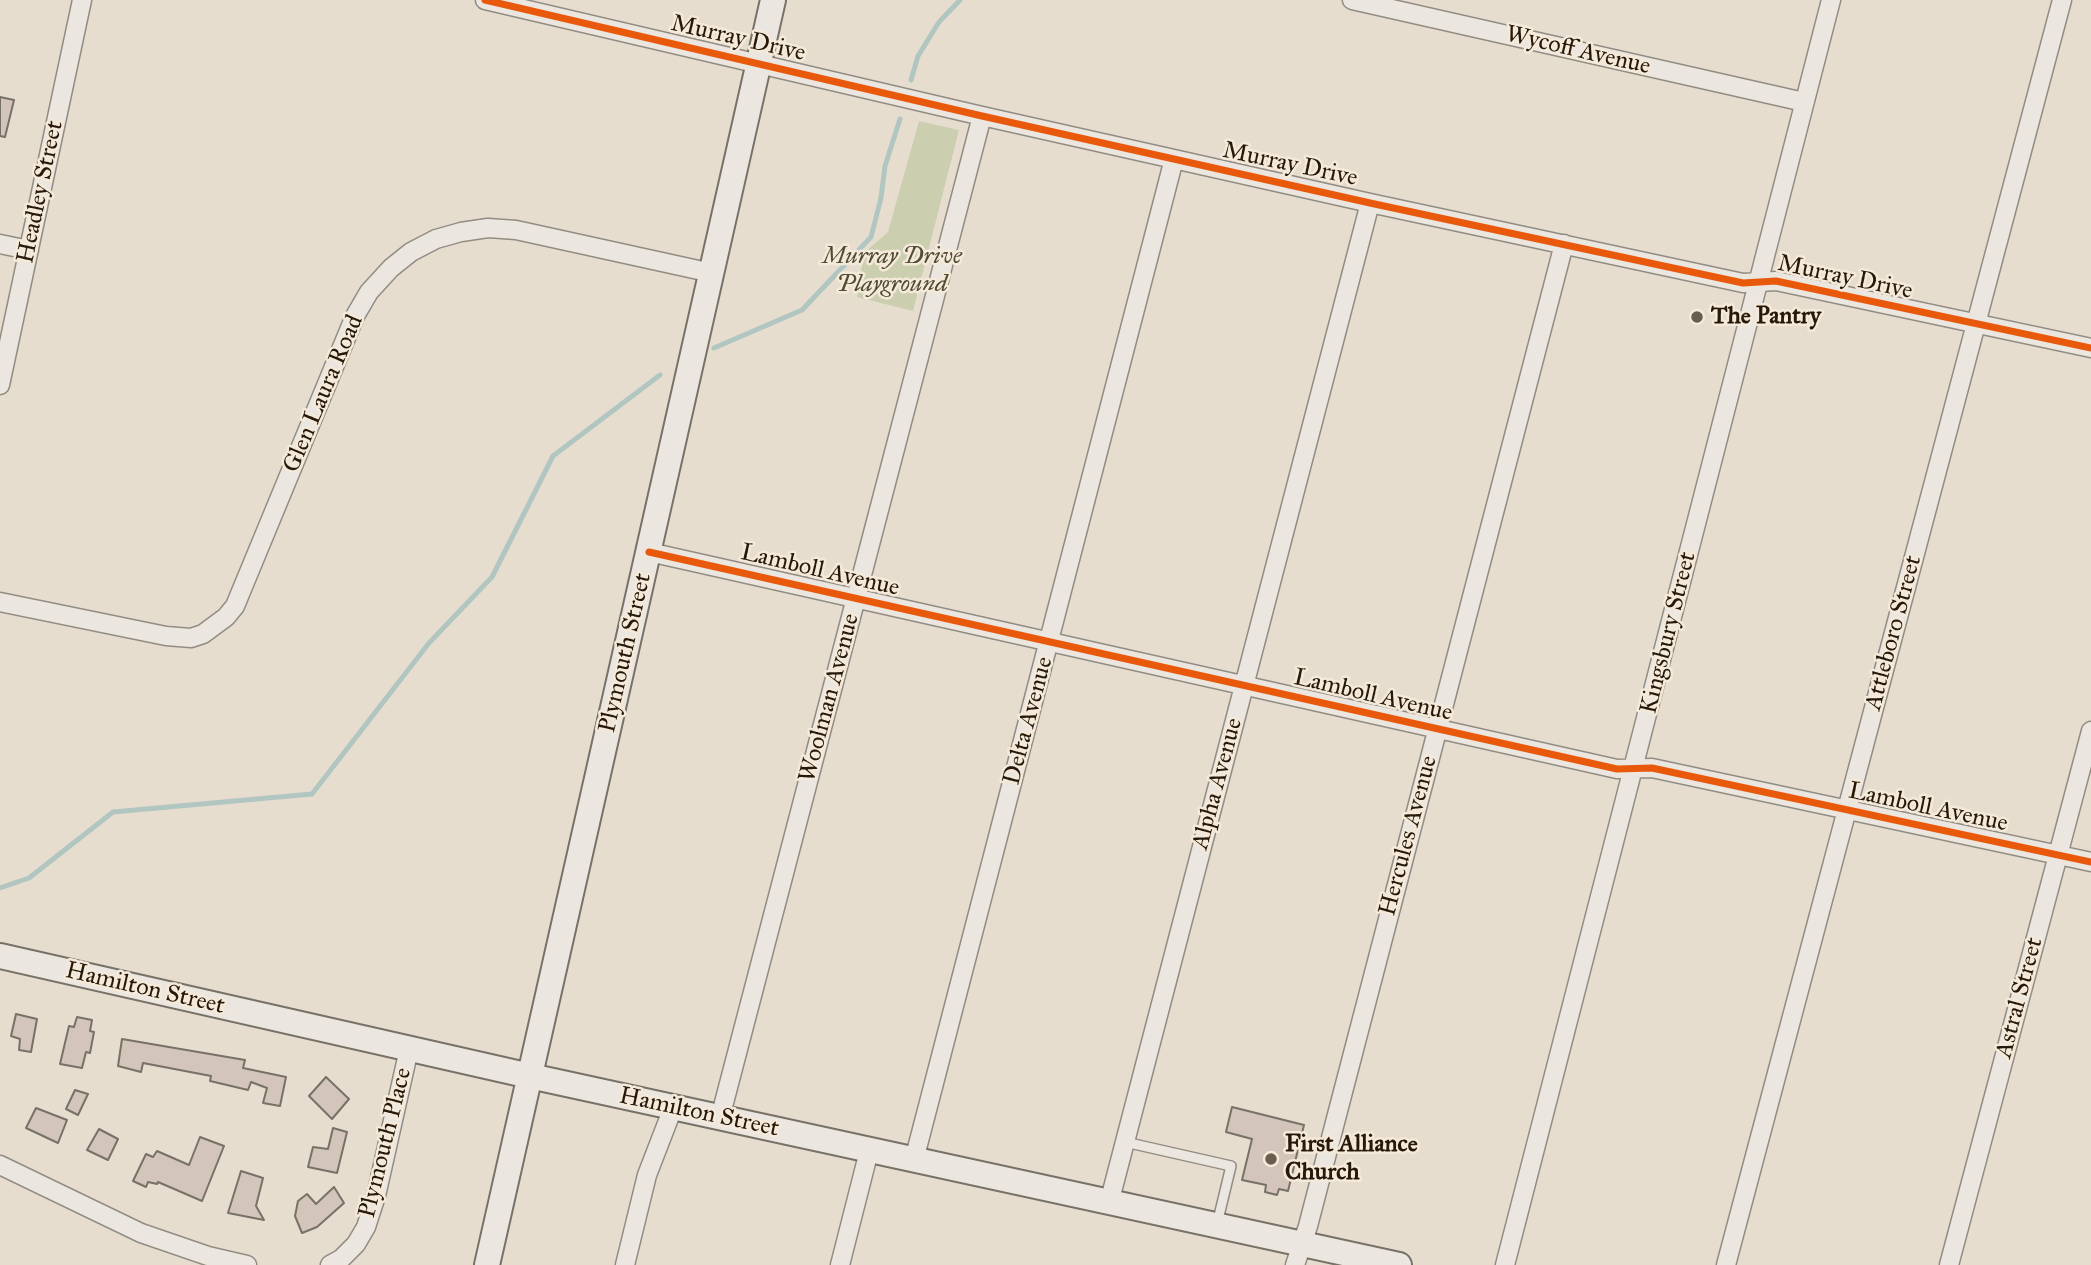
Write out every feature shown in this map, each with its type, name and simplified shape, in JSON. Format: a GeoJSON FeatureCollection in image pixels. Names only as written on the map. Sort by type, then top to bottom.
{"type":"FeatureCollection","features":[{"type":"Feature","properties":{"kind":"street","name":"Headley Street"},"geometry":{"type":"LineString","coordinates":[[0,385],[82,0]]}},
{"type":"Feature","properties":{"kind":"street","name":"Murray Drive"},"geometry":{"type":"LineString","coordinates":[[485,0],[982,116],[1743,283],[1776,281],[2091,348]]}},
{"type":"Feature","properties":{"kind":"street","name":"Plymouth Street"},"geometry":{"type":"LineString","coordinates":[[487,1265],[774,0]]}},
{"type":"Feature","properties":{"kind":"street","name":"Wycoff Avenue"},"geometry":{"type":"LineString","coordinates":[[1352,0],[1804,102]]}},
{"type":"Feature","properties":{"kind":"street","name":"Kingsbury Street"},"geometry":{"type":"LineString","coordinates":[[1505,1265],[1831,0]]}},
{"type":"Feature","properties":{"kind":"street","name":"Attleboro Street"},"geometry":{"type":"LineString","coordinates":[[1726,1265],[2062,0]]}},
{"type":"Feature","properties":{"kind":"street","name":"Woolman Avenue"},"geometry":{"type":"LineString","coordinates":[[720,1118],[982,116]]}},
{"type":"Feature","properties":{"kind":"street","name":"Delta Avenue"},"geometry":{"type":"LineString","coordinates":[[914,1160],[1174,159]]}},
{"type":"Feature","properties":{"kind":"street","name":"Alpha Avenue"},"geometry":{"type":"LineString","coordinates":[[1109,1203],[1370,202]]}},
{"type":"Feature","properties":{"kind":"street","name":"Glen Laura Road"},"geometry":{"type":"LineString","coordinates":[[0,602],[166,636],[191,638],[220,622],[235,606],[355,316],[369,292],[391,268],[436,239],[488,228],[516,230],[712,273]]}},
{"type":"Feature","properties":{"kind":"street"},"geometry":{"type":"LineString","coordinates":[[0,244],[29,250]]}},
{"type":"Feature","properties":{"kind":"street","name":"Hercules Avenue"},"geometry":{"type":"LineString","coordinates":[[1299,1255],[1564,244]]}},
{"type":"Feature","properties":{"kind":"street","name":"Lamboll Avenue"},"geometry":{"type":"LineString","coordinates":[[649,552],[1617,769],[1652,768],[2091,862]]}},
{"type":"Feature","properties":{"kind":"street","name":"Astral Street"},"geometry":{"type":"LineString","coordinates":[[1949,1265],[2091,731]]}},
{"type":"Feature","properties":{"kind":"street","name":"Hamilton Street"},"geometry":{"type":"LineString","coordinates":[[0,956],[673,1108],[1217,1225],[1299,1255],[1399,1265]]}},
{"type":"Feature","properties":{"kind":"street","name":"Plymouth Place"},"geometry":{"type":"LineString","coordinates":[[330,1265],[341,1259],[356,1244],[366,1227],[376,1196],[410,1049]]}},
{"type":"Feature","properties":{"kind":"street"},"geometry":{"type":"LineString","coordinates":[[625,1265],[647,1175],[673,1108]]}},
{"type":"Feature","properties":{"kind":"street"},"geometry":{"type":"LineString","coordinates":[[840,1265],[869,1151]]}},
{"type":"Feature","properties":{"kind":"street"},"geometry":{"type":"LineString","coordinates":[[0,1166],[141,1233],[208,1256],[247,1265]]}},
{"type":"Feature","properties":{"kind":"lane"},"geometry":{"type":"LineString","coordinates":[[1125,1142],[1231,1166],[1217,1225]]}},
{"type":"Feature","properties":{"kind":"green space","name":"Murray Drive Playground"},"geometry":{"type":"Polygon","coordinates":[[[919,121],[959,130],[913,311],[857,297],[864,253],[888,232],[919,121]]]}},
{"type":"Feature","properties":{"kind":"building"},"geometry":{"type":"Polygon","coordinates":[[[0,97],[14,100],[5,137],[0,136],[0,97]]]}},
{"type":"Feature","properties":{"kind":"building"},"geometry":{"type":"Polygon","coordinates":[[[16,1014],[37,1019],[31,1052],[19,1050],[20,1039],[11,1036],[16,1014]]]}},
{"type":"Feature","properties":{"kind":"building"},"geometry":{"type":"Polygon","coordinates":[[[77,1017],[92,1020],[90,1031],[94,1032],[90,1053],[86,1052],[82,1068],[60,1064],[69,1026],[74,1027],[77,1017]]]}},
{"type":"Feature","properties":{"kind":"building"},"geometry":{"type":"Polygon","coordinates":[[[122,1039],[245,1060],[243,1068],[286,1077],[280,1106],[263,1103],[267,1088],[251,1082],[248,1090],[210,1081],[211,1076],[143,1063],[141,1072],[118,1066],[122,1039]]]}},
{"type":"Feature","properties":{"kind":"building"},"geometry":{"type":"Polygon","coordinates":[[[326,1077],[349,1099],[332,1119],[309,1096],[326,1077]]]}},
{"type":"Feature","properties":{"kind":"building"},"geometry":{"type":"Polygon","coordinates":[[[75,1090],[88,1094],[78,1115],[66,1109],[75,1090]]]}},
{"type":"Feature","properties":{"kind":"building","name":"First Alliance Church"},"geometry":{"type":"Polygon","coordinates":[[[1232,1107],[1304,1125],[1288,1191],[1279,1189],[1277,1195],[1265,1192],[1266,1185],[1242,1180],[1252,1139],[1226,1132],[1232,1107]]]}},
{"type":"Feature","properties":{"kind":"building"},"geometry":{"type":"Polygon","coordinates":[[[36,1108],[67,1120],[58,1143],[26,1128],[36,1108]]]}},
{"type":"Feature","properties":{"kind":"building"},"geometry":{"type":"Polygon","coordinates":[[[333,1128],[347,1132],[337,1173],[308,1167],[313,1147],[328,1149],[333,1128]]]}},
{"type":"Feature","properties":{"kind":"building"},"geometry":{"type":"Polygon","coordinates":[[[99,1129],[118,1139],[108,1160],[87,1150],[99,1129]]]}},
{"type":"Feature","properties":{"kind":"building"},"geometry":{"type":"Polygon","coordinates":[[[200,1137],[224,1146],[202,1201],[158,1182],[148,1182],[146,1187],[133,1181],[146,1154],[153,1157],[157,1151],[189,1165],[200,1137]]]}},
{"type":"Feature","properties":{"kind":"building"},"geometry":{"type":"Polygon","coordinates":[[[241,1171],[263,1178],[256,1206],[264,1220],[228,1213],[241,1171]]]}},
{"type":"Feature","properties":{"kind":"building"},"geometry":{"type":"Polygon","coordinates":[[[334,1187],[344,1203],[317,1227],[302,1233],[295,1216],[298,1201],[307,1194],[316,1204],[334,1187]]]}},
{"type":"Feature","properties":{"kind":"waterway"},"geometry":{"type":"LineString","coordinates":[[911,80],[918,56],[939,22],[960,0]]}},
{"type":"Feature","properties":{"kind":"waterway"},"geometry":{"type":"LineString","coordinates":[[714,348],[802,310],[871,237],[881,198],[885,166],[900,119]]}},
{"type":"Feature","properties":{"kind":"waterway"},"geometry":{"type":"LineString","coordinates":[[0,888],[29,878],[113,812],[312,794],[429,643],[492,577],[553,456],[660,375]]}},
{"type":"Feature","properties":{"kind":"cycle path"},"geometry":{"type":"LineString","coordinates":[[485,0],[1370,203],[1743,283],[1776,281],[2091,348]]}},
{"type":"Feature","properties":{"kind":"cycle path"},"geometry":{"type":"LineString","coordinates":[[649,552],[1617,769],[1652,768],[2091,862]]}},
{"type":"Feature","properties":{"kind":"place","name":"The Pantry"},"geometry":{"type":"Point","coordinates":[1697,317]}},
{"type":"Feature","properties":{"kind":"place","name":"First Alliance Church"},"geometry":{"type":"Point","coordinates":[1271,1159]}}]}
